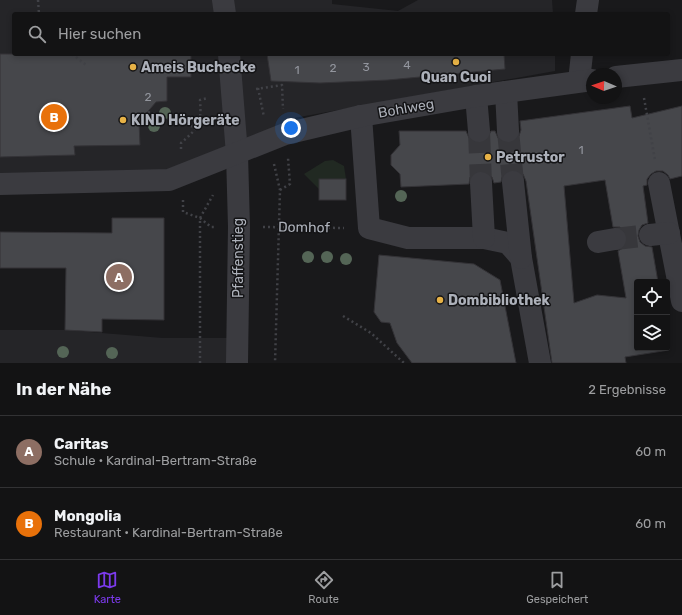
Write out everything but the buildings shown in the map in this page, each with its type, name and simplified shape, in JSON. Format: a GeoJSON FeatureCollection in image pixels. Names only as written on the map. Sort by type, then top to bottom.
{"type":"FeatureCollection","features":[{"type":"Feature","properties":{"kind":"street"},"geometry":{"type":"LineString","coordinates":[[223,0],[225,12]]}},
{"type":"Feature","properties":{"kind":"street"},"geometry":{"type":"LineString","coordinates":[[586,12],[588,0]]}},
{"type":"Feature","properties":{"kind":"street","name":"Pfaffenstieg"},"geometry":{"type":"LineString","coordinates":[[229,56],[237,154],[239,227],[237,363]]}},
{"type":"Feature","properties":{"kind":"street"},"geometry":{"type":"LineString","coordinates":[[582,56],[585,80]]}},
{"type":"Feature","properties":{"kind":"street"},"geometry":{"type":"LineString","coordinates":[[622,76],[682,70]]}},
{"type":"Feature","properties":{"kind":"street","name":"Bohlweg"},"geometry":{"type":"LineString","coordinates":[[0,184],[169,180],[285,134],[361,116],[476,96],[585,80]]}},
{"type":"Feature","properties":{"kind":"street"},"geometry":{"type":"LineString","coordinates":[[506,92],[508,130]]}},
{"type":"Feature","properties":{"kind":"street"},"geometry":{"type":"LineString","coordinates":[[476,96],[479,131]]}},
{"type":"Feature","properties":{"kind":"street"},"geometry":{"type":"LineString","coordinates":[[361,116],[369,228],[408,238],[484,238],[508,243],[521,258]]}},
{"type":"Feature","properties":{"kind":"street"},"geometry":{"type":"LineString","coordinates":[[657,172],[659,234],[682,301]]}},
{"type":"Feature","properties":{"kind":"street"},"geometry":{"type":"LineString","coordinates":[[513,182],[521,258],[540,363]]}},
{"type":"Feature","properties":{"kind":"street"},"geometry":{"type":"LineString","coordinates":[[481,183],[484,238]]}},
{"type":"Feature","properties":{"kind":"path"},"geometry":{"type":"LineString","coordinates":[[38,0],[39,12]]}},
{"type":"Feature","properties":{"kind":"path"},"geometry":{"type":"LineString","coordinates":[[75,56],[86,64]]}},
{"type":"Feature","properties":{"kind":"path"},"geometry":{"type":"LineString","coordinates":[[644,94],[657,172]]}},
{"type":"Feature","properties":{"kind":"path"},"geometry":{"type":"LineString","coordinates":[[148,112],[197,128]]}},
{"type":"Feature","properties":{"kind":"path"},"geometry":{"type":"LineString","coordinates":[[275,363],[280,190]]}},
{"type":"Feature","properties":{"kind":"path"},"geometry":{"type":"LineString","coordinates":[[200,218],[200,363]]}},
{"type":"Feature","properties":{"kind":"path","name":"Domhof"},"geometry":{"type":"LineString","coordinates":[[239,227],[369,228]]}},
{"type":"Feature","properties":{"kind":"path"},"geometry":{"type":"LineString","coordinates":[[343,316],[371,333],[404,363]]}},
{"type":"Feature","properties":{"kind":"shaded area"},"geometry":{"type":"Polygon","coordinates":[[[0,0],[332,0],[332,4],[398,11],[418,0],[552,0],[553,12],[12,12],[12,56],[555,56],[555,71],[294,118],[236,153],[183,174],[0,178],[0,0]]]}},
{"type":"Feature","properties":{"kind":"shaded area"},"geometry":{"type":"Polygon","coordinates":[[[333,160],[344,166],[346,179],[319,179],[319,189],[304,174],[325,161],[333,160]]]}},
{"type":"Feature","properties":{"kind":"shaded area"},"geometry":{"type":"Polygon","coordinates":[[[0,330],[65,330],[163,338],[240,338],[241,363],[0,363],[0,330]]]}},
{"type":"Feature","properties":{"kind":"tunnel"},"geometry":{"type":"LineString","coordinates":[[479,131],[481,183]]}},
{"type":"Feature","properties":{"kind":"tunnel"},"geometry":{"type":"LineString","coordinates":[[508,131],[513,182]]}},
{"type":"Feature","properties":{"kind":"tunnel"},"geometry":{"type":"LineString","coordinates":[[615,239],[650,235]]}},
{"type":"Feature","properties":{"kind":"place","name":"Quan Cuoi"},"geometry":{"type":"Point","coordinates":[456,62]}},
{"type":"Feature","properties":{"kind":"place","name":"Ameis Buchecke"},"geometry":{"type":"Point","coordinates":[133,67]}},
{"type":"Feature","properties":{"kind":"place","name":"Mongolia"},"geometry":{"type":"Point","coordinates":[54,117]}},
{"type":"Feature","properties":{"kind":"place","name":"KIND Hörgeräte"},"geometry":{"type":"Point","coordinates":[123,120]}},
{"type":"Feature","properties":{"kind":"place","name":"Petrustor"},"geometry":{"type":"Point","coordinates":[488,157]}},
{"type":"Feature","properties":{"kind":"place","name":"Caritas"},"geometry":{"type":"Point","coordinates":[119,277]}},
{"type":"Feature","properties":{"kind":"place","name":"Dombibliothek"},"geometry":{"type":"Point","coordinates":[440,300]}}]}
